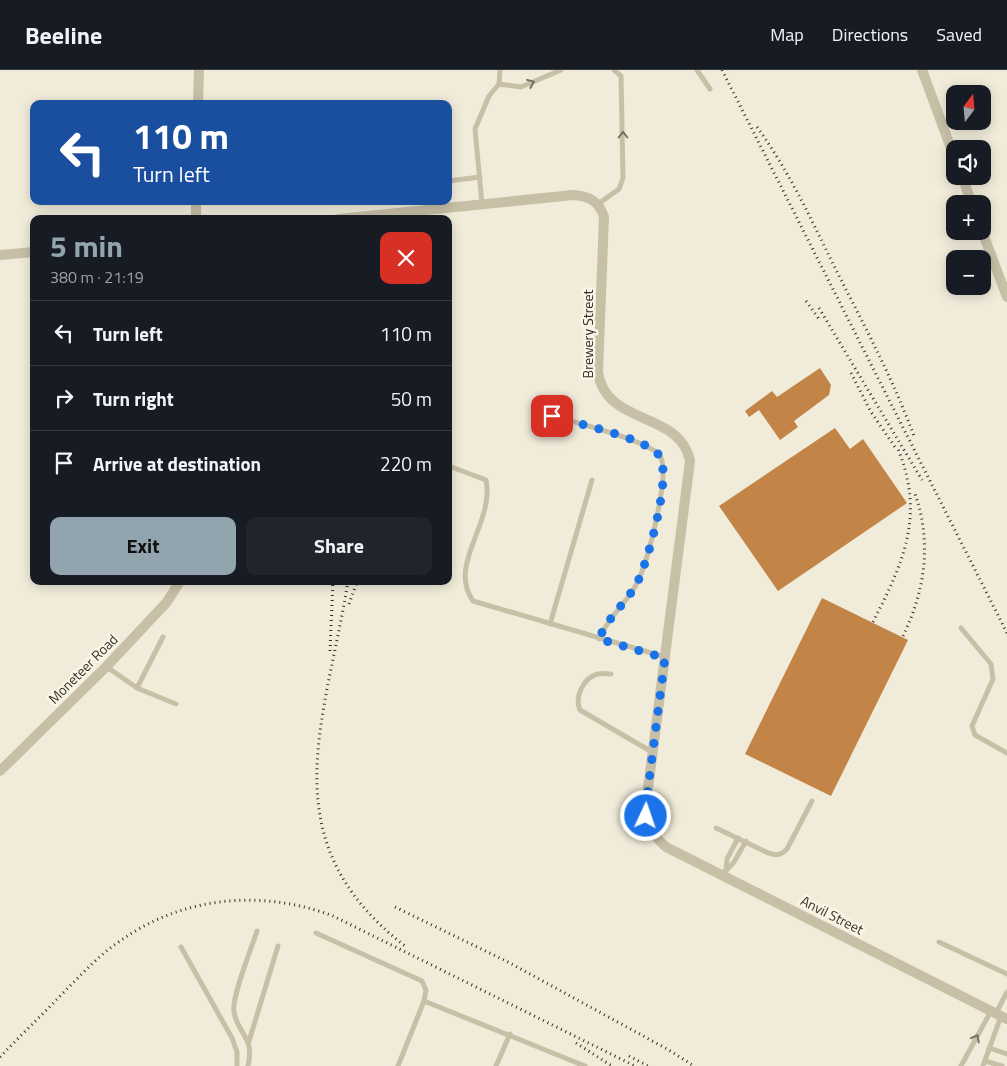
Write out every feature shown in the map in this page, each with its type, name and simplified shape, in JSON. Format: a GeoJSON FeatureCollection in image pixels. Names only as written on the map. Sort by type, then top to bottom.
{"type":"FeatureCollection","features":[{"type":"Feature","properties":{"kind":"street"},"geometry":{"type":"LineString","coordinates":[[198,100],[199,70]]}},
{"type":"Feature","properties":{"kind":"street"},"geometry":{"type":"LineString","coordinates":[[922,70],[948,140]]}},
{"type":"Feature","properties":{"kind":"street"},"geometry":{"type":"LineString","coordinates":[[376,215],[572,195],[587,197],[598,204]]}},
{"type":"Feature","properties":{"kind":"street","name":"Brewery Street"},"geometry":{"type":"LineString","coordinates":[[598,204],[604,217],[598,372],[600,382],[604,392],[616,405],[678,437],[688,452],[690,461],[646,804],[650,829]]}},
{"type":"Feature","properties":{"kind":"street"},"geometry":{"type":"LineString","coordinates":[[985,240],[1007,297]]}},
{"type":"Feature","properties":{"kind":"street"},"geometry":{"type":"LineString","coordinates":[[0,255],[30,252]]}},
{"type":"Feature","properties":{"kind":"street","name":"Moneteer Road"},"geometry":{"type":"LineString","coordinates":[[0,771],[106,667],[166,602],[177,585]]}},
{"type":"Feature","properties":{"kind":"street","name":"Anvil Street"},"geometry":{"type":"LineString","coordinates":[[650,829],[656,839],[666,846],[724,872],[999,1015]]}},
{"type":"Feature","properties":{"kind":"lane"},"geometry":{"type":"LineString","coordinates":[[482,204],[475,129],[489,96],[499,84],[500,70]]}},
{"type":"Feature","properties":{"kind":"lane"},"geometry":{"type":"LineString","coordinates":[[499,84],[521,87],[561,70]]}},
{"type":"Feature","properties":{"kind":"lane"},"geometry":{"type":"LineString","coordinates":[[697,70],[710,89]]}},
{"type":"Feature","properties":{"kind":"lane"},"geometry":{"type":"LineString","coordinates":[[598,204],[619,189],[622,184],[618,72]]}},
{"type":"Feature","properties":{"kind":"lane"},"geometry":{"type":"LineString","coordinates":[[452,181],[480,177]]}},
{"type":"Feature","properties":{"kind":"lane"},"geometry":{"type":"LineString","coordinates":[[536,411],[616,435],[652,449],[660,456],[664,470],[662,496],[639,580],[607,623],[599,639]]}},
{"type":"Feature","properties":{"kind":"lane"},"geometry":{"type":"LineString","coordinates":[[452,467],[486,480],[488,488],[481,526],[466,564],[464,580],[467,593],[473,602],[665,658]]}},
{"type":"Feature","properties":{"kind":"lane"},"geometry":{"type":"LineString","coordinates":[[550,624],[592,480]]}},
{"type":"Feature","properties":{"kind":"lane"},"geometry":{"type":"LineString","coordinates":[[961,628],[991,664],[994,671],[993,679],[972,726],[975,735],[1007,753]]}},
{"type":"Feature","properties":{"kind":"lane"},"geometry":{"type":"LineString","coordinates":[[136,688],[163,637]]}},
{"type":"Feature","properties":{"kind":"lane"},"geometry":{"type":"LineString","coordinates":[[106,667],[136,688],[176,704]]}},
{"type":"Feature","properties":{"kind":"lane"},"geometry":{"type":"LineString","coordinates":[[611,674],[598,674],[590,678],[579,696],[578,705],[580,710],[652,752]]}},
{"type":"Feature","properties":{"kind":"lane"},"geometry":{"type":"LineString","coordinates":[[716,828],[774,855],[782,854],[787,849],[812,801]]}},
{"type":"Feature","properties":{"kind":"lane"},"geometry":{"type":"LineString","coordinates":[[724,872],[727,859],[738,838]]}},
{"type":"Feature","properties":{"kind":"lane"},"geometry":{"type":"LineString","coordinates":[[724,872],[734,862],[746,841]]}},
{"type":"Feature","properties":{"kind":"lane"},"geometry":{"type":"LineString","coordinates":[[249,1041],[236,1018],[234,1005],[257,931]]}},
{"type":"Feature","properties":{"kind":"lane"},"geometry":{"type":"LineString","coordinates":[[316,933],[422,981],[426,990],[424,1000],[398,1066]]}},
{"type":"Feature","properties":{"kind":"lane"},"geometry":{"type":"LineString","coordinates":[[939,942],[1007,974]]}},
{"type":"Feature","properties":{"kind":"lane"},"geometry":{"type":"LineString","coordinates":[[248,1066],[249,1041],[278,946]]}},
{"type":"Feature","properties":{"kind":"lane"},"geometry":{"type":"LineString","coordinates":[[181,947],[232,1038],[237,1052],[237,1066]]}},
{"type":"Feature","properties":{"kind":"lane"},"geometry":{"type":"LineString","coordinates":[[1002,1066],[984,1064],[1007,992]]}},
{"type":"Feature","properties":{"kind":"lane"},"geometry":{"type":"LineString","coordinates":[[424,1000],[585,1066]]}},
{"type":"Feature","properties":{"kind":"lane"},"geometry":{"type":"LineString","coordinates":[[961,1066],[999,1015]]}},
{"type":"Feature","properties":{"kind":"lane"},"geometry":{"type":"LineString","coordinates":[[496,1066],[510,1034]]}},
{"type":"Feature","properties":{"kind":"lane"},"geometry":{"type":"LineString","coordinates":[[989,1048],[1007,1054]]}},
{"type":"Feature","properties":{"kind":"building"},"geometry":{"type":"Polygon","coordinates":[[[820,368],[831,385],[829,395],[794,421],[798,427],[780,440],[759,410],[749,417],[745,411],[772,391],[777,397],[820,368]]]}},
{"type":"Feature","properties":{"kind":"building"},"geometry":{"type":"Polygon","coordinates":[[[835,428],[850,449],[863,439],[907,503],[778,591],[719,506],[835,428]]]}},
{"type":"Feature","properties":{"kind":"building"},"geometry":{"type":"Polygon","coordinates":[[[822,598],[908,640],[831,796],[745,754],[822,598]]]}},
{"type":"Feature","properties":{"kind":"railway"},"geometry":{"type":"LineString","coordinates":[[722,70],[1007,633]]}},
{"type":"Feature","properties":{"kind":"railway"},"geometry":{"type":"LineString","coordinates":[[757,127],[790,179],[809,215],[887,373],[914,436]]}},
{"type":"Feature","properties":{"kind":"railway"},"geometry":{"type":"LineString","coordinates":[[806,301],[819,319]]}},
{"type":"Feature","properties":{"kind":"railway"},"geometry":{"type":"LineString","coordinates":[[819,308],[922,480]]}},
{"type":"Feature","properties":{"kind":"railway"},"geometry":{"type":"LineString","coordinates":[[851,373],[871,412],[897,450]]}},
{"type":"Feature","properties":{"kind":"railway"},"geometry":{"type":"LineString","coordinates":[[873,622],[894,579],[907,538],[910,496],[906,473],[898,449]]}},
{"type":"Feature","properties":{"kind":"railway"},"geometry":{"type":"LineString","coordinates":[[903,636],[917,600],[924,564],[923,528],[920,509],[914,491]]}},
{"type":"Feature","properties":{"kind":"railway"},"geometry":{"type":"LineString","coordinates":[[330,651],[333,585]]}},
{"type":"Feature","properties":{"kind":"railway"},"geometry":{"type":"LineString","coordinates":[[347,585],[320,730],[317,776],[321,821],[335,864],[362,906],[405,946]]}},
{"type":"Feature","properties":{"kind":"railway"},"geometry":{"type":"LineString","coordinates":[[349,604],[356,585]]}},
{"type":"Feature","properties":{"kind":"railway"},"geometry":{"type":"LineString","coordinates":[[0,1057],[91,965],[120,941],[144,926],[170,914],[196,906],[251,900],[279,902],[306,907],[333,916],[635,1066]]}},
{"type":"Feature","properties":{"kind":"railway"},"geometry":{"type":"LineString","coordinates":[[395,907],[508,962],[667,1049],[694,1066]]}},
{"type":"Feature","properties":{"kind":"railway"},"geometry":{"type":"LineString","coordinates":[[576,1043],[612,1066]]}},
{"type":"Feature","properties":{"kind":"railway"},"geometry":{"type":"LineString","coordinates":[[629,1056],[648,1066]]}},
{"type":"Feature","properties":{"kind":"route"},"geometry":{"type":"LineString","coordinates":[[552,416],[616,435],[652,449],[660,456],[664,470],[662,496],[639,580],[602,630],[599,639],[665,658],[652,752],[646,816]]}}]}
